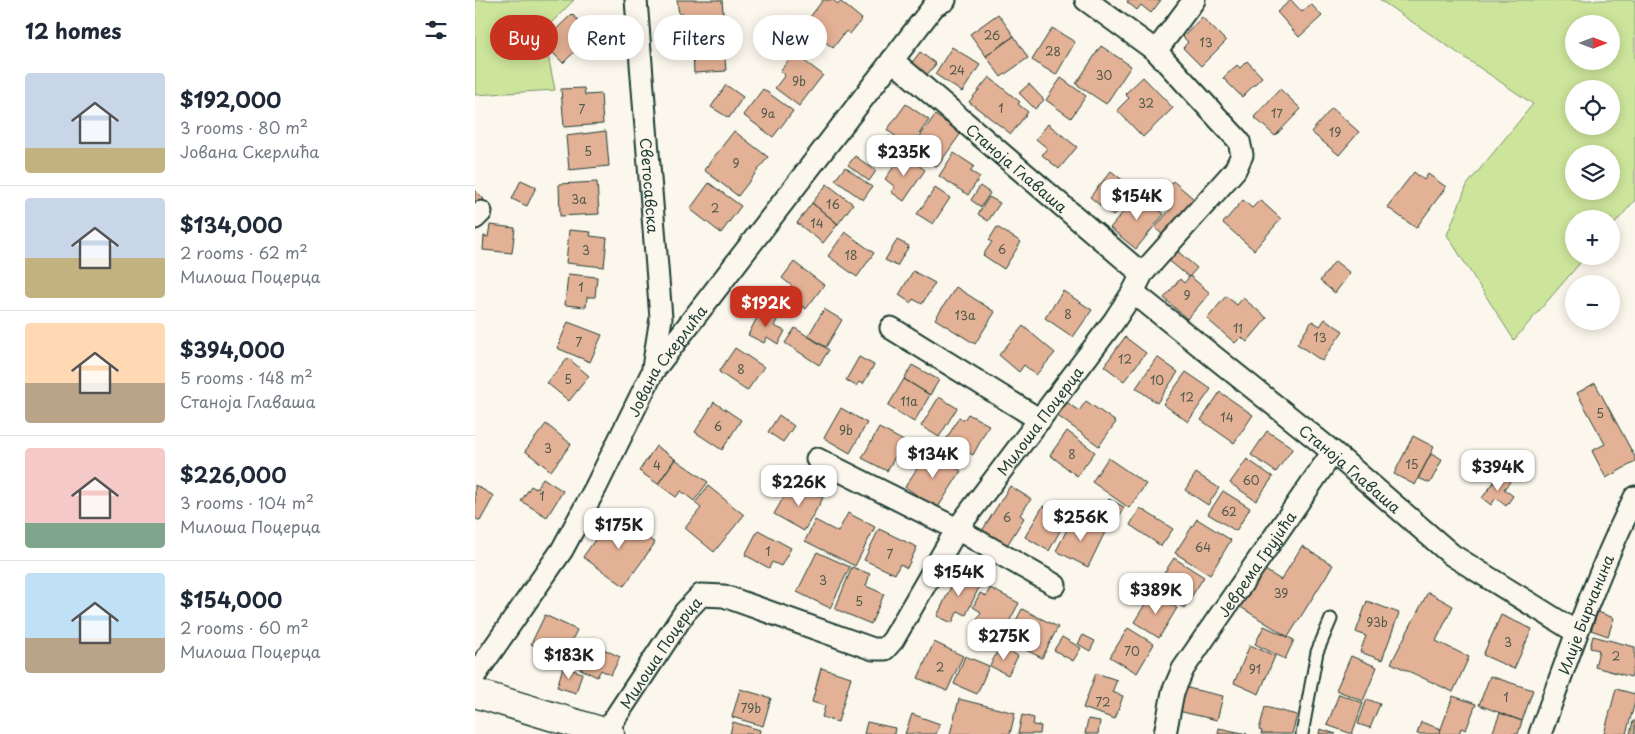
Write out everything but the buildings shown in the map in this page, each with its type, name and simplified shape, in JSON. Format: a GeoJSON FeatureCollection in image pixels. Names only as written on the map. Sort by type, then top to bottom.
{"type":"FeatureCollection","features":[{"type":"Feature","properties":{"kind":"main road"},"geometry":{"type":"LineString","coordinates":[[475,692],[608,733]]}},
{"type":"Feature","properties":{"kind":"street","name":"Светосавска"},"geometry":{"type":"LineString","coordinates":[[636,0],[661,318],[653,371]]}},
{"type":"Feature","properties":{"kind":"street"},"geometry":{"type":"LineString","coordinates":[[1086,0],[1156,51],[1194,0]]}},
{"type":"Feature","properties":{"kind":"street","name":"Јована Скерлића"},"geometry":{"type":"LineString","coordinates":[[475,675],[562,550],[596,487],[653,371],[938,2]]}},
{"type":"Feature","properties":{"kind":"street","name":"Милоша Поцерца"},"geometry":{"type":"LineString","coordinates":[[608,733],[685,612],[701,595],[724,596],[873,649],[885,649],[893,640],[957,529],[1114,321],[1138,283],[1235,170],[1242,155],[1239,141],[1156,51]]}},
{"type":"Feature","properties":{"kind":"street","name":"Станоја Главаша"},"geometry":{"type":"LineString","coordinates":[[892,60],[1138,283],[1452,556],[1576,632]]}},
{"type":"Feature","properties":{"kind":"street"},"geometry":{"type":"LineString","coordinates":[[891,328],[1040,420]]}},
{"type":"Feature","properties":{"kind":"street","name":"Јеврема Грујића"},"geometry":{"type":"LineString","coordinates":[[1165,734],[1173,692],[1183,669],[1333,452]]}},
{"type":"Feature","properties":{"kind":"street"},"geometry":{"type":"LineString","coordinates":[[817,459],[957,529],[1055,585]]}},
{"type":"Feature","properties":{"kind":"street","name":"Илије Бирчанина"},"geometry":{"type":"LineString","coordinates":[[1540,734],[1576,632],[1628,525],[1635,497]]}},
{"type":"Feature","properties":{"kind":"lane"},"geometry":{"type":"LineString","coordinates":[[1303,734],[1317,652],[1331,618]]}},
{"type":"Feature","properties":{"kind":"green space"},"geometry":{"type":"Polygon","coordinates":[[[475,0],[574,0],[558,16],[490,15],[490,60],[549,60],[555,90],[475,95],[475,0]]]}},
{"type":"Feature","properties":{"kind":"green space"},"geometry":{"type":"Polygon","coordinates":[[[1380,0],[1635,0],[1635,200],[1620,218],[1620,210],[1565,210],[1565,265],[1578,265],[1570,275],[1565,275],[1565,280],[1514,340],[1447,235],[1467,185],[1533,104],[1380,0]]]}}]}
